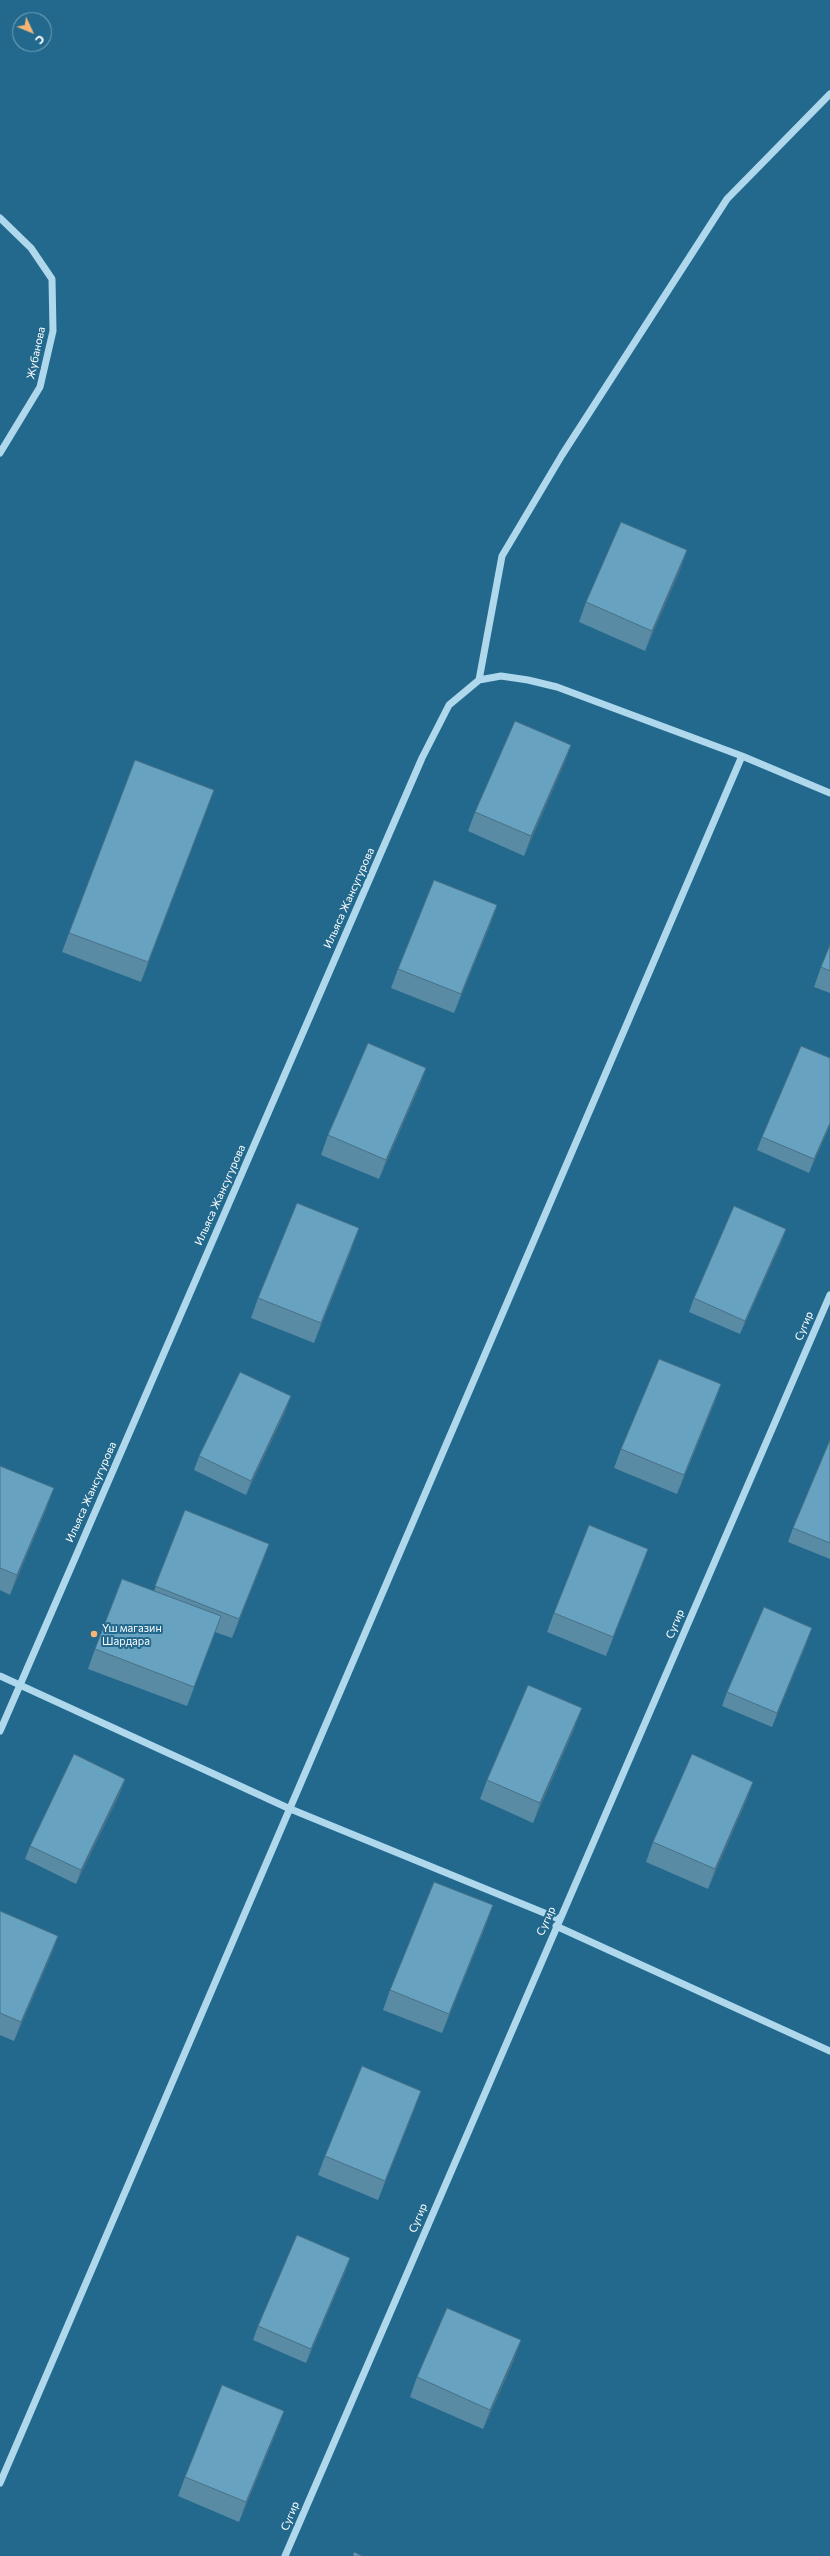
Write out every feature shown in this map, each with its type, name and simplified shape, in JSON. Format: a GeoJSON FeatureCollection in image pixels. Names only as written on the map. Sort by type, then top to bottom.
{"type":"FeatureCollection","features":[{"type":"Feature","properties":{"kind":"street"},"geometry":{"type":"LineString","coordinates":[[830,94],[727,199],[562,455],[502,556],[478,680],[501,676],[557,687],[742,756],[830,793]]}},
{"type":"Feature","properties":{"kind":"street","name":"Жубанова"},"geometry":{"type":"LineString","coordinates":[[0,218],[31,248],[52,279],[53,331],[40,387],[0,453]]}},
{"type":"Feature","properties":{"kind":"street","name":"Ильяса Жансугурова"},"geometry":{"type":"LineString","coordinates":[[0,1731],[422,758],[449,705],[478,680]]}},
{"type":"Feature","properties":{"kind":"street"},"geometry":{"type":"LineString","coordinates":[[0,2483],[288,1808],[742,756]]}},
{"type":"Feature","properties":{"kind":"street","name":"Сугир"},"geometry":{"type":"LineString","coordinates":[[285,2556],[557,1923],[830,1295]]}},
{"type":"Feature","properties":{"kind":"street"},"geometry":{"type":"LineString","coordinates":[[0,1676],[288,1808],[557,1923],[830,2051]]}},
{"type":"Feature","properties":{"kind":"building"},"geometry":{"type":"Polygon","coordinates":[[[621,522],[687,550],[652,631],[586,602],[621,522]]]}},
{"type":"Feature","properties":{"kind":"building"},"geometry":{"type":"Polygon","coordinates":[[[515,721],[571,745],[531,836],[475,812],[515,721]]]}},
{"type":"Feature","properties":{"kind":"building"},"geometry":{"type":"Polygon","coordinates":[[[135,760],[214,790],[148,962],[69,933],[135,760]]]}},
{"type":"Feature","properties":{"kind":"building"},"geometry":{"type":"Polygon","coordinates":[[[434,880],[497,905],[461,994],[398,969],[434,880]]]}},
{"type":"Feature","properties":{"kind":"building"},"geometry":{"type":"Polygon","coordinates":[[[830,945],[830,971],[821,967],[830,945]]]}},
{"type":"Feature","properties":{"kind":"building"},"geometry":{"type":"Polygon","coordinates":[[[368,1043],[426,1068],[386,1160],[328,1135],[368,1043]]]}},
{"type":"Feature","properties":{"kind":"building"},"geometry":{"type":"Polygon","coordinates":[[[801,1046],[830,1058],[830,1123],[814,1159],[762,1137],[801,1046]]]}},
{"type":"Feature","properties":{"kind":"building"},"geometry":{"type":"Polygon","coordinates":[[[297,1203],[359,1228],[321,1323],[258,1298],[297,1203]]]}},
{"type":"Feature","properties":{"kind":"building"},"geometry":{"type":"Polygon","coordinates":[[[734,1206],[786,1229],[745,1321],[694,1298],[734,1206]]]}},
{"type":"Feature","properties":{"kind":"building"},"geometry":{"type":"Polygon","coordinates":[[[659,1359],[721,1384],[684,1475],[621,1449],[659,1359]]]}},
{"type":"Feature","properties":{"kind":"building"},"geometry":{"type":"Polygon","coordinates":[[[240,1372],[291,1396],[251,1481],[199,1456],[240,1372]]]}},
{"type":"Feature","properties":{"kind":"building"},"geometry":{"type":"Polygon","coordinates":[[[830,1440],[830,1543],[793,1528],[830,1440]]]}},
{"type":"Feature","properties":{"kind":"building"},"geometry":{"type":"Polygon","coordinates":[[[0,1466],[54,1488],[17,1575],[0,1568],[0,1466]]]}},
{"type":"Feature","properties":{"kind":"building"},"geometry":{"type":"Polygon","coordinates":[[[185,1510],[269,1544],[239,1619],[155,1586],[185,1510]]]}},
{"type":"Feature","properties":{"kind":"building"},"geometry":{"type":"Polygon","coordinates":[[[589,1525],[648,1549],[613,1637],[554,1613],[589,1525]]]}},
{"type":"Feature","properties":{"kind":"building"},"geometry":{"type":"Polygon","coordinates":[[[122,1579],[221,1616],[194,1687],[95,1649],[122,1579]]]}},
{"type":"Feature","properties":{"kind":"building"},"geometry":{"type":"Polygon","coordinates":[[[764,1607],[812,1628],[777,1713],[727,1692],[764,1607]]]}},
{"type":"Feature","properties":{"kind":"building"},"geometry":{"type":"Polygon","coordinates":[[[528,1685],[582,1708],[540,1803],[487,1780],[528,1685]]]}},
{"type":"Feature","properties":{"kind":"building"},"geometry":{"type":"Polygon","coordinates":[[[74,1754],[125,1779],[81,1870],[30,1846],[74,1754]]]}},
{"type":"Feature","properties":{"kind":"building"},"geometry":{"type":"Polygon","coordinates":[[[692,1754],[753,1782],[715,1869],[653,1842],[692,1754]]]}},
{"type":"Feature","properties":{"kind":"building"},"geometry":{"type":"Polygon","coordinates":[[[434,1882],[493,1905],[449,2014],[390,1990],[434,1882]]]}},
{"type":"Feature","properties":{"kind":"building"},"geometry":{"type":"Polygon","coordinates":[[[0,1911],[58,1936],[21,2022],[0,2013],[0,1911]]]}},
{"type":"Feature","properties":{"kind":"building"},"geometry":{"type":"Polygon","coordinates":[[[362,2066],[421,2091],[385,2181],[325,2156],[362,2066]]]}},
{"type":"Feature","properties":{"kind":"building"},"geometry":{"type":"Polygon","coordinates":[[[297,2235],[350,2258],[311,2349],[258,2326],[297,2235]]]}},
{"type":"Feature","properties":{"kind":"building"},"geometry":{"type":"Polygon","coordinates":[[[447,2308],[521,2340],[490,2410],[417,2377],[447,2308]]]}},
{"type":"Feature","properties":{"kind":"building"},"geometry":{"type":"Polygon","coordinates":[[[222,2385],[284,2411],[246,2502],[185,2477],[222,2385]]]}},
{"type":"Feature","properties":{"kind":"building"},"geometry":{"type":"Polygon","coordinates":[[[354,2552],[362,2556],[353,2556],[354,2552]]]}},
{"type":"Feature","properties":{"kind":"place","name":"Үш магазин Шардара"},"geometry":{"type":"Point","coordinates":[94,1634]}}]}
